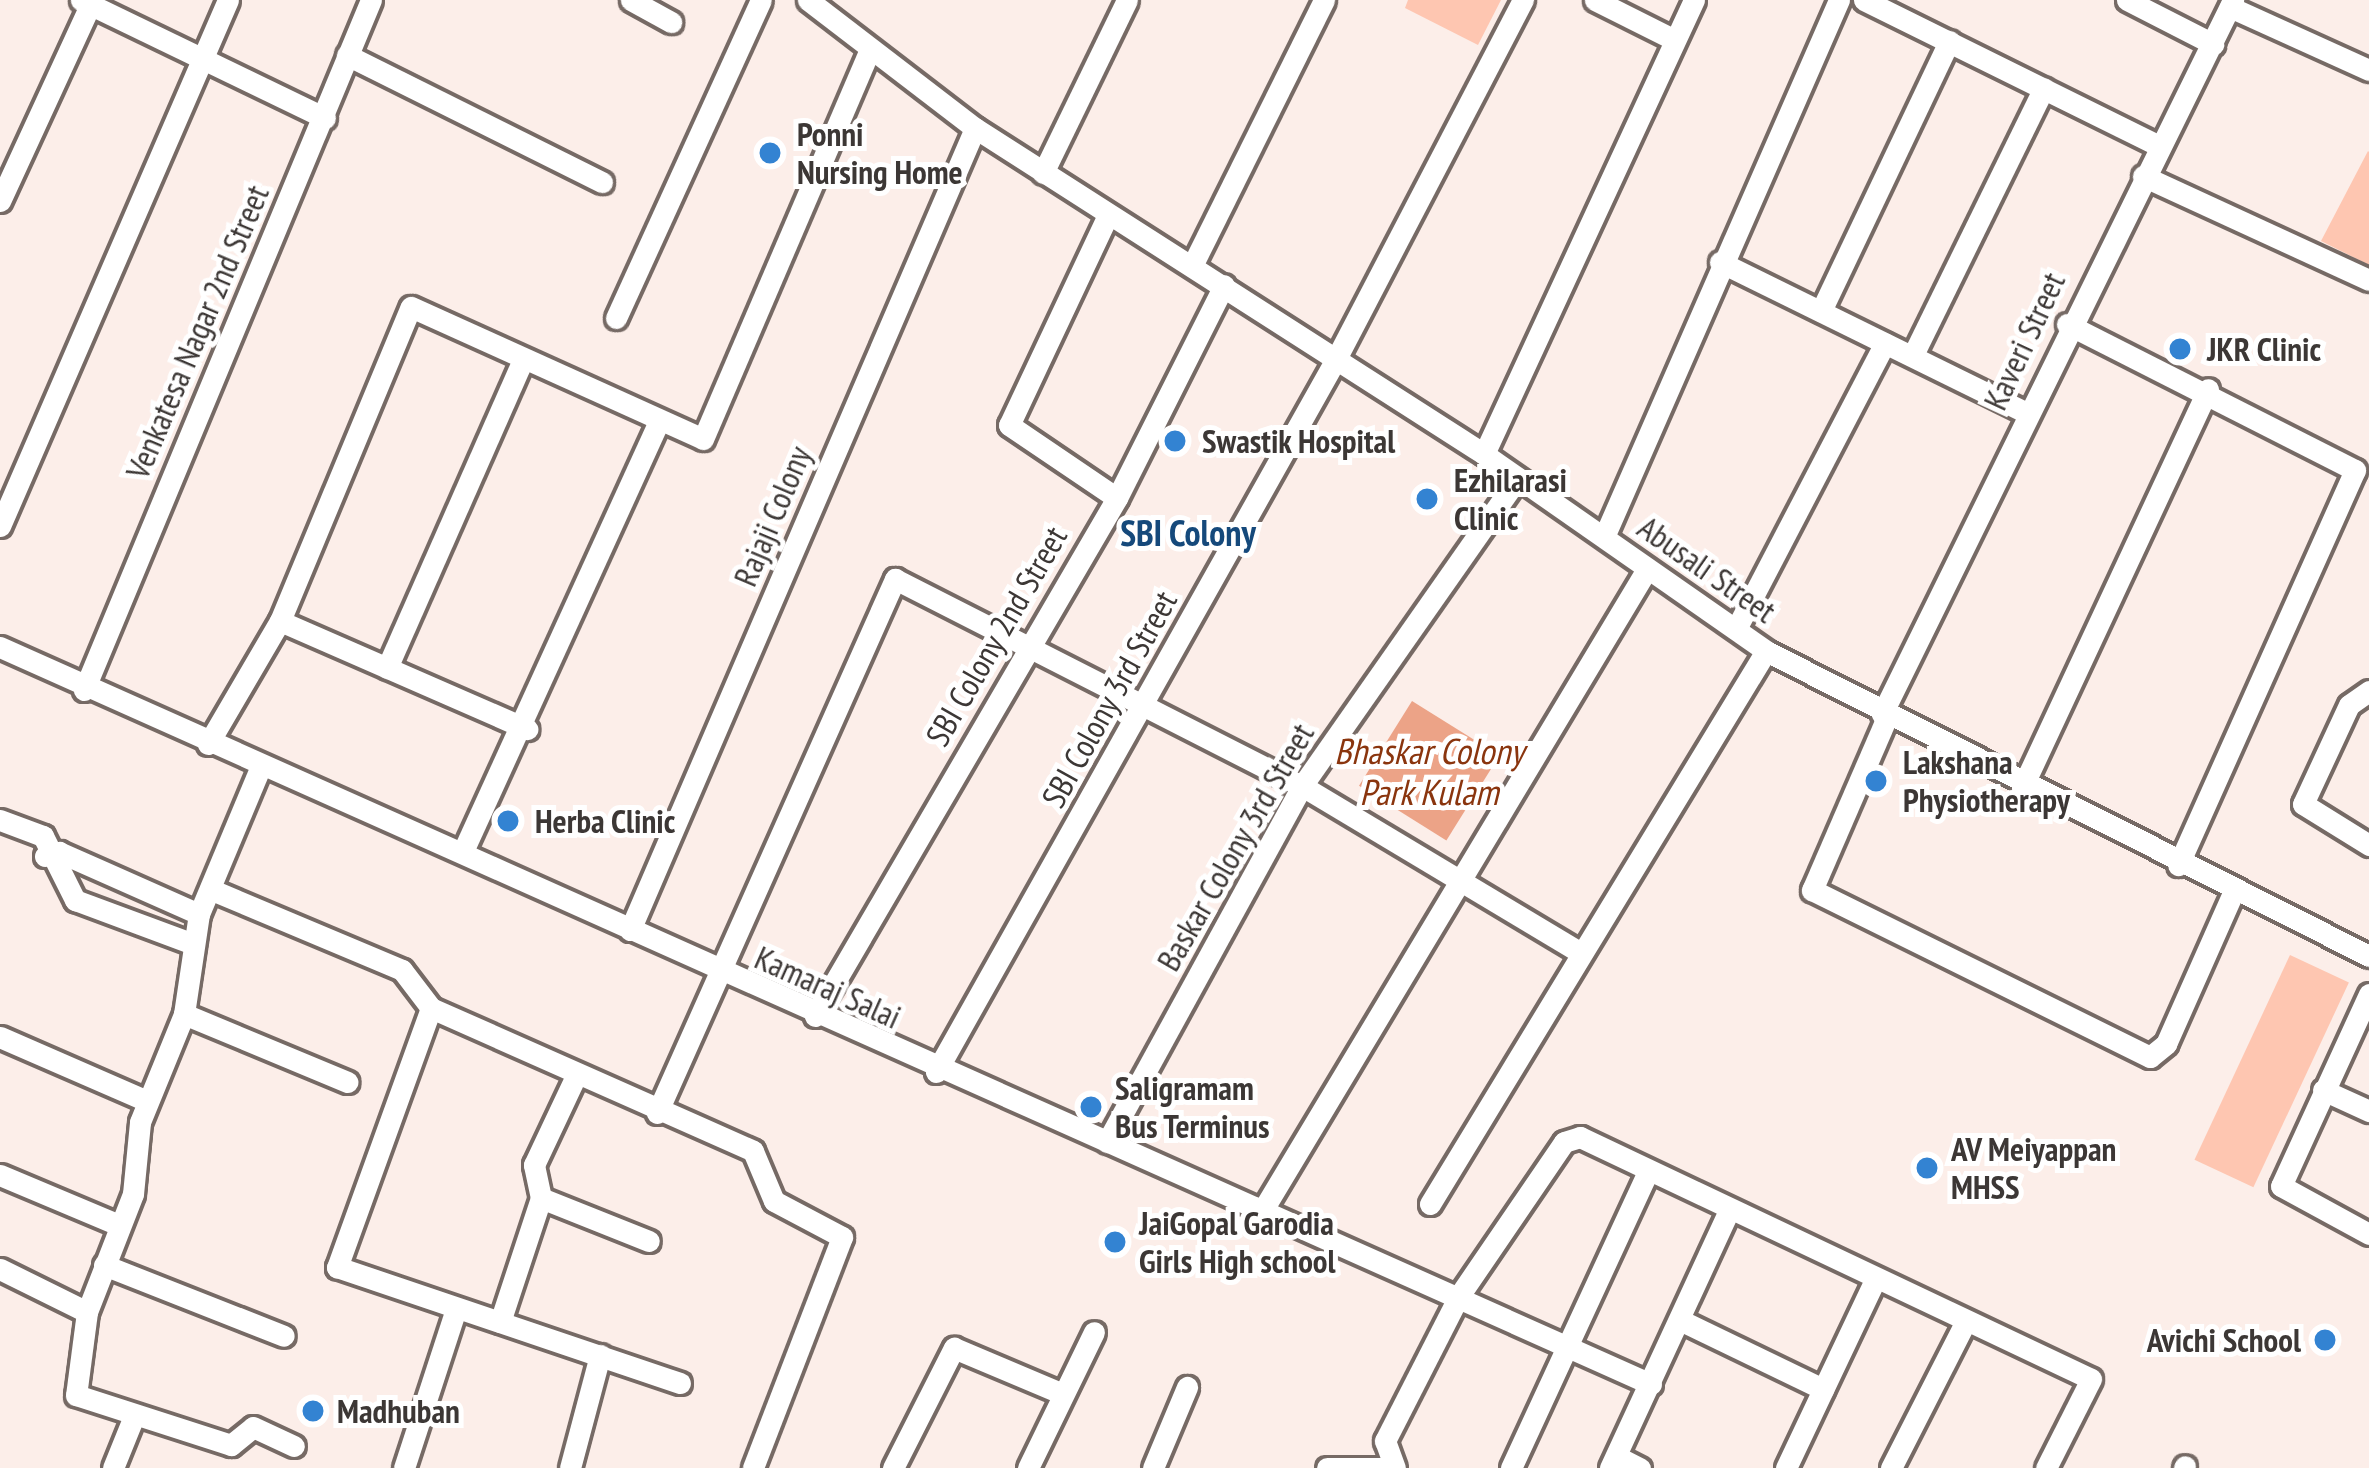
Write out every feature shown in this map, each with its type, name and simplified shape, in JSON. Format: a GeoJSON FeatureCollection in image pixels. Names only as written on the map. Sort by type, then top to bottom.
{"type":"FeatureCollection","features":[{"type":"Feature","properties":{"kind":"street"},"geometry":{"type":"LineString","coordinates":[[0,526],[228,0]]}},
{"type":"Feature","properties":{"kind":"street","name":"Venkatesa Nagar 2nd Street"},"geometry":{"type":"LineString","coordinates":[[84,690],[371,0]]}},
{"type":"Feature","properties":{"kind":"street"},"geometry":{"type":"LineString","coordinates":[[631,0],[671,22]]}},
{"type":"Feature","properties":{"kind":"street"},"geometry":{"type":"LineString","coordinates":[[616,318],[761,0]]}},
{"type":"Feature","properties":{"kind":"street","name":"Abusali Street"},"geometry":{"type":"LineString","coordinates":[[808,0],[975,128],[1484,454],[1766,651],[2021,788],[2369,956]]}},
{"type":"Feature","properties":{"kind":"street"},"geometry":{"type":"LineString","coordinates":[[1043,173],[1127,0]]}},
{"type":"Feature","properties":{"kind":"street"},"geometry":{"type":"LineString","coordinates":[[1192,266],[1324,0]]}},
{"type":"Feature","properties":{"kind":"street","name":"SBI Colony 3rd Street"},"geometry":{"type":"LineString","coordinates":[[936,1072],[1337,357],[1522,0]]}},
{"type":"Feature","properties":{"kind":"street"},"geometry":{"type":"LineString","coordinates":[[1595,0],[1675,40]]}},
{"type":"Feature","properties":{"kind":"street"},"geometry":{"type":"LineString","coordinates":[[1484,454],[1694,0]]}},
{"type":"Feature","properties":{"kind":"street"},"geometry":{"type":"LineString","coordinates":[[1604,537],[1838,0]]}},
{"type":"Feature","properties":{"kind":"street"},"geometry":{"type":"LineString","coordinates":[[1864,0],[2158,146]]}},
{"type":"Feature","properties":{"kind":"street"},"geometry":{"type":"LineString","coordinates":[[2127,0],[2213,44]]}},
{"type":"Feature","properties":{"kind":"street"},"geometry":{"type":"LineString","coordinates":[[0,201],[86,2],[325,118]]}},
{"type":"Feature","properties":{"kind":"street"},"geometry":{"type":"LineString","coordinates":[[2232,4],[2369,70]]}},
{"type":"Feature","properties":{"kind":"street","name":"Kaveri Street"},"geometry":{"type":"LineString","coordinates":[[2232,4],[2068,324],[1884,716],[1812,890],[2150,1057],[2166,1044],[2233,893]]}},
{"type":"Feature","properties":{"kind":"street"},"geometry":{"type":"LineString","coordinates":[[1821,311],[1949,41]]}},
{"type":"Feature","properties":{"kind":"street"},"geometry":{"type":"LineString","coordinates":[[208,744],[280,621],[411,307],[658,424],[703,439],[868,50]]}},
{"type":"Feature","properties":{"kind":"street"},"geometry":{"type":"LineString","coordinates":[[347,55],[602,182]]}},
{"type":"Feature","properties":{"kind":"street"},"geometry":{"type":"LineString","coordinates":[[1913,355],[2044,88]]}},
{"type":"Feature","properties":{"kind":"street","name":"Rajaji Colony"},"geometry":{"type":"LineString","coordinates":[[630,930],[975,128]]}},
{"type":"Feature","properties":{"kind":"street"},"geometry":{"type":"LineString","coordinates":[[2143,176],[2369,280]]}},
{"type":"Feature","properties":{"kind":"street"},"geometry":{"type":"LineString","coordinates":[[1108,214],[1009,425],[1117,498]]}},
{"type":"Feature","properties":{"kind":"street"},"geometry":{"type":"LineString","coordinates":[[1720,262],[2027,413]]}},
{"type":"Feature","properties":{"kind":"street","name":"SBI Colony 2nd Street"},"geometry":{"type":"LineString","coordinates":[[815,1016],[1117,498],[1224,285]]}},
{"type":"Feature","properties":{"kind":"street"},"geometry":{"type":"LineString","coordinates":[[2068,324],[2353,465],[2178,865]]}},
{"type":"Feature","properties":{"kind":"street"},"geometry":{"type":"LineString","coordinates":[[1736,628],[1885,343]]}},
{"type":"Feature","properties":{"kind":"street"},"geometry":{"type":"LineString","coordinates":[[387,668],[524,360]]}},
{"type":"Feature","properties":{"kind":"street"},"geometry":{"type":"LineString","coordinates":[[2021,788],[2207,389]]}},
{"type":"Feature","properties":{"kind":"street"},"geometry":{"type":"LineString","coordinates":[[464,849],[527,729],[658,424]]}},
{"type":"Feature","properties":{"kind":"street","name":"Baskar Colony 3rd Street"},"geometry":{"type":"LineString","coordinates":[[1107,1142],[1302,786],[1518,478]]}},
{"type":"Feature","properties":{"kind":"street"},"geometry":{"type":"LineString","coordinates":[[1264,1208],[1457,873],[1647,568]]}},
{"type":"Feature","properties":{"kind":"street"},"geometry":{"type":"LineString","coordinates":[[657,1113],[895,579],[1028,644],[1142,709],[1302,786],[1457,873],[1578,951]]}},
{"type":"Feature","properties":{"kind":"street"},"geometry":{"type":"LineString","coordinates":[[280,621],[527,729]]}},
{"type":"Feature","properties":{"kind":"street","name":"Kamaraj Salai"},"geometry":{"type":"LineString","coordinates":[[0,647],[208,744],[464,849],[718,974],[936,1072],[1264,1208],[1651,1384]]}},
{"type":"Feature","properties":{"kind":"street"},"geometry":{"type":"LineString","coordinates":[[1430,1204],[1578,951],[1766,651]]}},
{"type":"Feature","properties":{"kind":"street"},"geometry":{"type":"LineString","coordinates":[[2369,691],[2349,705],[2303,804],[2369,845]]}},
{"type":"Feature","properties":{"kind":"street"},"geometry":{"type":"LineString","coordinates":[[261,766],[199,914],[184,1014],[147,1101],[119,1225],[87,1312],[71,1389],[132,1421],[155,1413],[231,1445],[253,1427],[294,1445]]}},
{"type":"Feature","properties":{"kind":"street"},"geometry":{"type":"LineString","coordinates":[[0,820],[44,836],[45,856],[75,900],[193,944]]}},
{"type":"Feature","properties":{"kind":"street"},"geometry":{"type":"LineString","coordinates":[[45,856],[59,852],[199,914]]}},
{"type":"Feature","properties":{"kind":"street"},"geometry":{"type":"LineString","coordinates":[[212,890],[402,970],[431,1008],[575,1078],[753,1150],[774,1201],[842,1237],[753,1468]]}},
{"type":"Feature","properties":{"kind":"street"},"geometry":{"type":"LineString","coordinates":[[2369,994],[2281,1190],[2369,1234]]}},
{"type":"Feature","properties":{"kind":"street"},"geometry":{"type":"LineString","coordinates":[[431,1008],[336,1250],[344,1273],[680,1383]]}},
{"type":"Feature","properties":{"kind":"street"},"geometry":{"type":"LineString","coordinates":[[184,1014],[347,1082]]}},
{"type":"Feature","properties":{"kind":"street"},"geometry":{"type":"LineString","coordinates":[[0,1037],[147,1101]]}},
{"type":"Feature","properties":{"kind":"street"},"geometry":{"type":"LineString","coordinates":[[500,1322],[541,1198],[534,1165],[575,1078]]}},
{"type":"Feature","properties":{"kind":"street"},"geometry":{"type":"LineString","coordinates":[[2324,1090],[2369,1111]]}},
{"type":"Feature","properties":{"kind":"street"},"geometry":{"type":"LineString","coordinates":[[1395,1468],[1384,1441],[1459,1297],[1569,1138],[1876,1278],[1964,1324],[2091,1378],[2046,1468]]}},
{"type":"Feature","properties":{"kind":"street"},"geometry":{"type":"LineString","coordinates":[[1511,1468],[1648,1171]]}},
{"type":"Feature","properties":{"kind":"street"},"geometry":{"type":"LineString","coordinates":[[0,1175],[119,1225]]}},
{"type":"Feature","properties":{"kind":"street"},"geometry":{"type":"LineString","coordinates":[[541,1198],[650,1241]]}},
{"type":"Feature","properties":{"kind":"street"},"geometry":{"type":"LineString","coordinates":[[1640,1468],[1612,1462],[1729,1210]]}},
{"type":"Feature","properties":{"kind":"street"},"geometry":{"type":"LineString","coordinates":[[104,1265],[284,1336]]}},
{"type":"Feature","properties":{"kind":"street"},"geometry":{"type":"LineString","coordinates":[[0,1269],[87,1312]]}},
{"type":"Feature","properties":{"kind":"street"},"geometry":{"type":"LineString","coordinates":[[1789,1467],[1876,1278]]}},
{"type":"Feature","properties":{"kind":"street"},"geometry":{"type":"LineString","coordinates":[[404,1468],[456,1310]]}},
{"type":"Feature","properties":{"kind":"street"},"geometry":{"type":"LineString","coordinates":[[1680,1320],[1822,1389]]}},
{"type":"Feature","properties":{"kind":"street"},"geometry":{"type":"LineString","coordinates":[[1891,1468],[1964,1324]]}},
{"type":"Feature","properties":{"kind":"street"},"geometry":{"type":"LineString","coordinates":[[1028,1468],[1094,1332]]}},
{"type":"Feature","properties":{"kind":"street"},"geometry":{"type":"LineString","coordinates":[[892,1468],[954,1348],[1063,1394]]}},
{"type":"Feature","properties":{"kind":"street"},"geometry":{"type":"LineString","coordinates":[[570,1468],[600,1355]]}},
{"type":"Feature","properties":{"kind":"street"},"geometry":{"type":"LineString","coordinates":[[1153,1468],[1187,1387]]}},
{"type":"Feature","properties":{"kind":"street"},"geometry":{"type":"LineString","coordinates":[[113,1468],[132,1421]]}},
{"type":"Feature","properties":{"kind":"street"},"geometry":{"type":"LineString","coordinates":[[1327,1468],[1382,1468]]}},
{"type":"Feature","properties":{"kind":"shaded area"},"geometry":{"type":"Polygon","coordinates":[[[1408,0],[1501,0],[1478,45],[1405,8],[1408,0]]]}},
{"type":"Feature","properties":{"kind":"shaded area"},"geometry":{"type":"Polygon","coordinates":[[[2369,152],[2369,265],[2321,241],[2369,152]]]}},
{"type":"Feature","properties":{"kind":"shaded area"},"geometry":{"type":"Polygon","coordinates":[[[2290,955],[2349,982],[2253,1187],[2194,1160],[2290,955]]]}},
{"type":"Feature","properties":{"kind":"water","name":"Bhaskar Colony Park Kulam"},"geometry":{"type":"Polygon","coordinates":[[[1412,701],[1499,756],[1446,840],[1359,786],[1412,701]]]}},
{"type":"Feature","properties":{"kind":"place","name":"Ponni Nursing Home"},"geometry":{"type":"Point","coordinates":[770,153]}},
{"type":"Feature","properties":{"kind":"place","name":"JKR Clinic"},"geometry":{"type":"Point","coordinates":[2180,349]}},
{"type":"Feature","properties":{"kind":"place","name":"Swastik Hospital"},"geometry":{"type":"Point","coordinates":[1175,441]}},
{"type":"Feature","properties":{"kind":"place","name":"Ezhilarasi Clinic"},"geometry":{"type":"Point","coordinates":[1427,499]}},
{"type":"Feature","properties":{"kind":"place","name":"Lakshana Physiotherapy"},"geometry":{"type":"Point","coordinates":[1876,781]}},
{"type":"Feature","properties":{"kind":"place","name":"Herba Clinic"},"geometry":{"type":"Point","coordinates":[508,821]}},
{"type":"Feature","properties":{"kind":"place","name":"Saligramam Bus Terminus"},"geometry":{"type":"Point","coordinates":[1091,1107]}},
{"type":"Feature","properties":{"kind":"place","name":"AV Meiyappan MHSS"},"geometry":{"type":"Point","coordinates":[1927,1168]}},
{"type":"Feature","properties":{"kind":"place","name":"JaiGopal Garodia Girls High school"},"geometry":{"type":"Point","coordinates":[1115,1242]}},
{"type":"Feature","properties":{"kind":"place","name":"Avichi School"},"geometry":{"type":"Point","coordinates":[2325,1340]}},
{"type":"Feature","properties":{"kind":"place","name":"Madhuban"},"geometry":{"type":"Point","coordinates":[313,1411]}},
{"type":"Feature","properties":{"kind":"district","name":"SBI Colony"},"geometry":{"type":"Point","coordinates":[1188,533]}}]}
